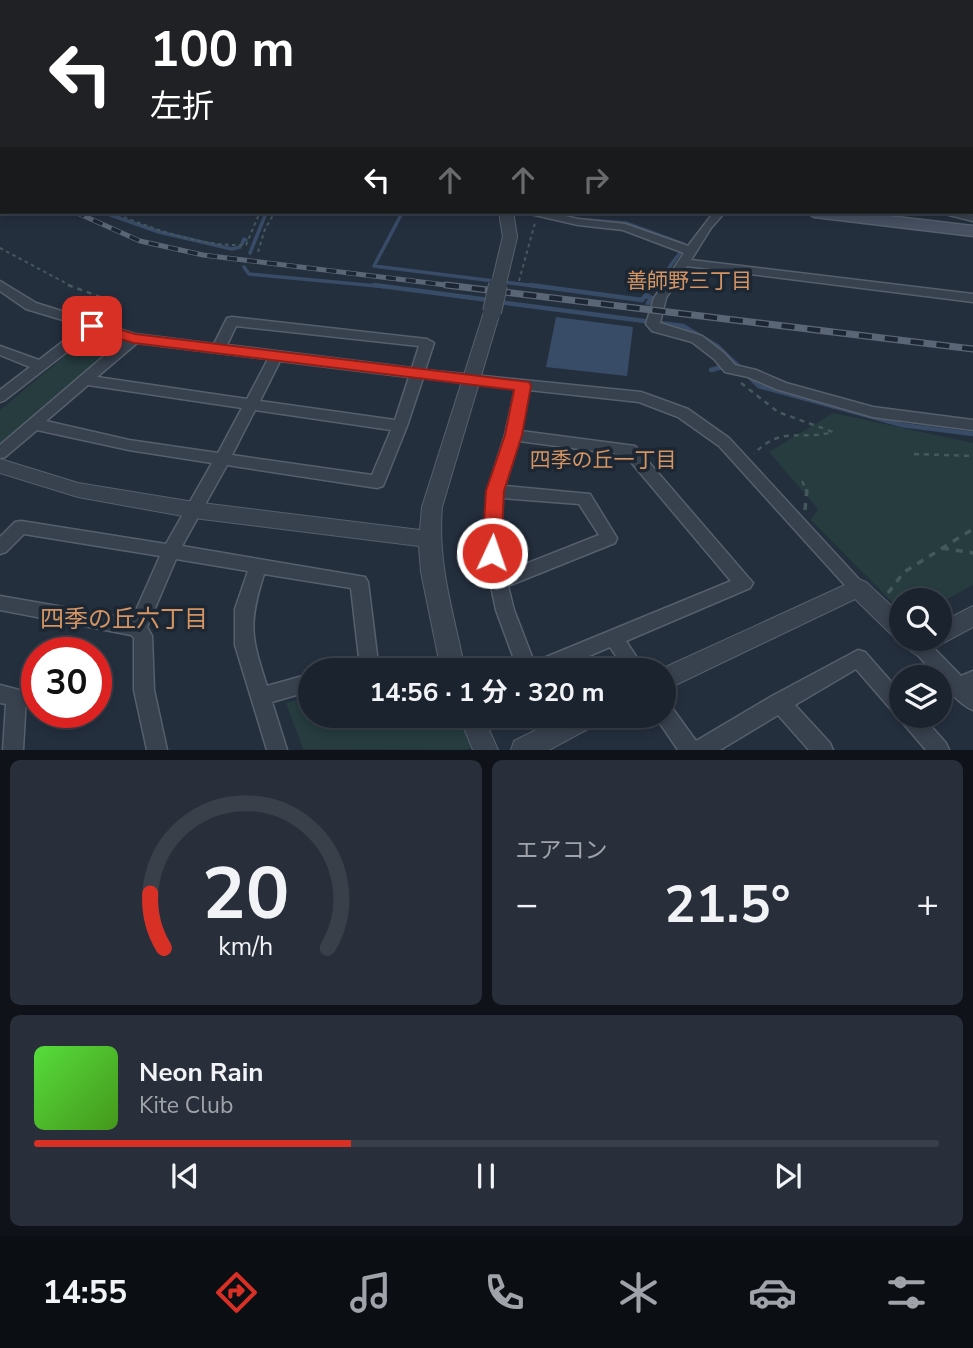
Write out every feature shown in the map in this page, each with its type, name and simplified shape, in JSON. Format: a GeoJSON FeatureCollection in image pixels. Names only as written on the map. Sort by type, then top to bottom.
{"type":"FeatureCollection","features":[{"type":"Feature","properties":{"kind":"main road"},"geometry":{"type":"LineString","coordinates":[[831,214],[973,231]]}},
{"type":"Feature","properties":{"kind":"street"},"geometry":{"type":"LineString","coordinates":[[450,658],[432,572],[429,539],[432,507],[492,312],[510,237],[506,214]]}},
{"type":"Feature","properties":{"kind":"street"},"geometry":{"type":"LineString","coordinates":[[541,214],[578,222],[625,227],[710,267],[973,298]]}},
{"type":"Feature","properties":{"kind":"street"},"geometry":{"type":"LineString","coordinates":[[718,214],[660,298],[654,320],[657,328],[697,339],[719,356],[730,369],[751,373],[781,386],[873,412],[973,425]]}},
{"type":"Feature","properties":{"kind":"street"},"geometry":{"type":"LineString","coordinates":[[0,285],[31,306],[134,338],[418,374],[641,397],[683,413],[724,442],[889,618]]}},
{"type":"Feature","properties":{"kind":"street"},"geometry":{"type":"LineString","coordinates":[[34,424],[129,445],[377,482],[400,426],[427,344],[232,321],[218,349]]}},
{"type":"Feature","properties":{"kind":"street"},"geometry":{"type":"LineString","coordinates":[[0,397],[38,365],[92,326]]}},
{"type":"Feature","properties":{"kind":"street"},"geometry":{"type":"LineString","coordinates":[[0,453],[134,338]]}},
{"type":"Feature","properties":{"kind":"street"},"geometry":{"type":"LineString","coordinates":[[0,349],[38,365]]}},
{"type":"Feature","properties":{"kind":"street"},"geometry":{"type":"LineString","coordinates":[[137,628],[171,550],[276,356]]}},
{"type":"Feature","properties":{"kind":"street"},"geometry":{"type":"LineString","coordinates":[[86,380],[400,426]]}},
{"type":"Feature","properties":{"kind":"street"},"geometry":{"type":"LineString","coordinates":[[523,386],[513,435],[495,491],[492,553],[505,610],[523,658]]}},
{"type":"Feature","properties":{"kind":"street"},"geometry":{"type":"LineString","coordinates":[[513,435],[630,450],[744,583],[565,658]]}},
{"type":"Feature","properties":{"kind":"street"},"geometry":{"type":"LineString","coordinates":[[0,466],[78,490],[194,510],[429,539]]}},
{"type":"Feature","properties":{"kind":"street"},"geometry":{"type":"LineString","coordinates":[[495,491],[584,498],[609,538],[499,582]]}},
{"type":"Feature","properties":{"kind":"street"},"geometry":{"type":"LineString","coordinates":[[0,547],[21,527],[359,582],[368,658]]}},
{"type":"Feature","properties":{"kind":"street"},"geometry":{"type":"LineString","coordinates":[[258,566],[244,609],[244,645],[277,750]]}},
{"type":"Feature","properties":{"kind":"street"},"geometry":{"type":"LineString","coordinates":[[676,675],[866,596]]}},
{"type":"Feature","properties":{"kind":"street"},"geometry":{"type":"LineString","coordinates":[[0,603],[137,628],[143,636],[144,690],[157,750]]}},
{"type":"Feature","properties":{"kind":"street"},"geometry":{"type":"LineString","coordinates":[[952,627],[973,616]]}},
{"type":"Feature","properties":{"kind":"street"},"geometry":{"type":"LineString","coordinates":[[614,638],[628,658]]}},
{"type":"Feature","properties":{"kind":"street"},"geometry":{"type":"LineString","coordinates":[[932,651],[966,683],[973,701]]}},
{"type":"Feature","properties":{"kind":"street"},"geometry":{"type":"LineString","coordinates":[[700,750],[858,658],[889,693]]}},
{"type":"Feature","properties":{"kind":"street"},"geometry":{"type":"LineString","coordinates":[[260,697],[298,686]]}},
{"type":"Feature","properties":{"kind":"street"},"geometry":{"type":"LineString","coordinates":[[0,694],[16,697],[13,750]]}},
{"type":"Feature","properties":{"kind":"street"},"geometry":{"type":"LineString","coordinates":[[779,702],[823,750]]}},
{"type":"Feature","properties":{"kind":"street"},"geometry":{"type":"LineString","coordinates":[[476,728],[486,750]]}},
{"type":"Feature","properties":{"kind":"street"},"geometry":{"type":"LineString","coordinates":[[523,750],[565,728]]}},
{"type":"Feature","properties":{"kind":"street"},"geometry":{"type":"LineString","coordinates":[[675,728],[690,750]]}},
{"type":"Feature","properties":{"kind":"street"},"geometry":{"type":"LineString","coordinates":[[920,728],[939,750]]}},
{"type":"Feature","properties":{"kind":"path"},"geometry":{"type":"LineString","coordinates":[[117,214],[156,228],[233,246],[246,245],[259,214]]}},
{"type":"Feature","properties":{"kind":"path"},"geometry":{"type":"LineString","coordinates":[[258,252],[265,229],[274,214]]}},
{"type":"Feature","properties":{"kind":"path"},"geometry":{"type":"LineString","coordinates":[[519,281],[536,214]]}},
{"type":"Feature","properties":{"kind":"path"},"geometry":{"type":"LineString","coordinates":[[0,248],[61,283],[122,306],[92,326]]}},
{"type":"Feature","properties":{"kind":"path"},"geometry":{"type":"LineString","coordinates":[[730,369],[736,380],[778,412],[833,432],[784,433],[761,445],[746,465]]}},
{"type":"Feature","properties":{"kind":"path"},"geometry":{"type":"LineString","coordinates":[[914,454],[973,456]]}},
{"type":"Feature","properties":{"kind":"path"},"geometry":{"type":"LineString","coordinates":[[793,516],[805,510],[808,502],[807,490],[802,481]]}},
{"type":"Feature","properties":{"kind":"path"},"geometry":{"type":"LineString","coordinates":[[866,596],[889,591],[904,572],[973,529]]}},
{"type":"Feature","properties":{"kind":"path"},"geometry":{"type":"LineString","coordinates":[[942,548],[973,553]]}},
{"type":"Feature","properties":{"kind":"green space"},"geometry":{"type":"Polygon","coordinates":[[[90,335],[121,344],[0,450],[0,410],[90,335]]]}},
{"type":"Feature","properties":{"kind":"green space"},"geometry":{"type":"Polygon","coordinates":[[[833,413],[973,443],[973,585],[952,596],[952,588],[889,588],[889,599],[811,520],[818,509],[769,452],[833,413]]]}},
{"type":"Feature","properties":{"kind":"green space"},"geometry":{"type":"Polygon","coordinates":[[[298,700],[298,728],[463,728],[472,747],[466,750],[303,749],[286,703],[298,700]]]}},
{"type":"Feature","properties":{"kind":"water"},"geometry":{"type":"Polygon","coordinates":[[[556,317],[633,327],[627,376],[546,367],[556,317]]]}},
{"type":"Feature","properties":{"kind":"waterway"},"geometry":{"type":"LineString","coordinates":[[108,214],[159,232],[232,249],[240,247]]}},
{"type":"Feature","properties":{"kind":"waterway"},"geometry":{"type":"LineString","coordinates":[[250,253],[266,214]]}},
{"type":"Feature","properties":{"kind":"waterway"},"geometry":{"type":"LineString","coordinates":[[401,215],[374,266],[494,281]]}},
{"type":"Feature","properties":{"kind":"waterway"},"geometry":{"type":"LineString","coordinates":[[575,219],[626,223],[683,244]]}},
{"type":"Feature","properties":{"kind":"waterway"},"geometry":{"type":"LineString","coordinates":[[242,244],[244,239],[246,240]]}},
{"type":"Feature","properties":{"kind":"waterway"},"geometry":{"type":"LineString","coordinates":[[654,287],[680,253]]}},
{"type":"Feature","properties":{"kind":"waterway"},"geometry":{"type":"LineString","coordinates":[[244,267],[249,274],[388,287]]}},
{"type":"Feature","properties":{"kind":"waterway"},"geometry":{"type":"LineString","coordinates":[[503,282],[543,287]]}},
{"type":"Feature","properties":{"kind":"waterway"},"geometry":{"type":"LineString","coordinates":[[374,285],[489,300]]}},
{"type":"Feature","properties":{"kind":"waterway"},"geometry":{"type":"LineString","coordinates":[[530,285],[642,300],[645,296]]}},
{"type":"Feature","properties":{"kind":"waterway"},"geometry":{"type":"LineString","coordinates":[[645,296],[654,287]]}},
{"type":"Feature","properties":{"kind":"waterway"},"geometry":{"type":"LineString","coordinates":[[645,296],[652,298],[648,303]]}},
{"type":"Feature","properties":{"kind":"waterway"},"geometry":{"type":"LineString","coordinates":[[498,302],[683,326],[717,346],[759,386],[902,425],[973,434]]}},
{"type":"Feature","properties":{"kind":"waterway"},"geometry":{"type":"LineString","coordinates":[[711,370],[722,367]]}},
{"type":"Feature","properties":{"kind":"railway"},"geometry":{"type":"LineString","coordinates":[[79,214],[140,241],[203,255],[462,287]]}},
{"type":"Feature","properties":{"kind":"railway"},"geometry":{"type":"LineString","coordinates":[[446,285],[973,349]]}},
{"type":"Feature","properties":{"kind":"district","name":"善師野三丁目"},"geometry":{"type":"Point","coordinates":[689,281]}},
{"type":"Feature","properties":{"kind":"district","name":"四季の丘一丁目"},"geometry":{"type":"Point","coordinates":[603,460]}},
{"type":"Feature","properties":{"kind":"district","name":"四季の丘六丁目"},"geometry":{"type":"Point","coordinates":[124,619]}},
{"type":"Feature","properties":{"kind":"route"},"geometry":{"type":"LineString","coordinates":[[92,326],[134,338],[523,386],[513,435],[495,491],[492,553]]}}]}
